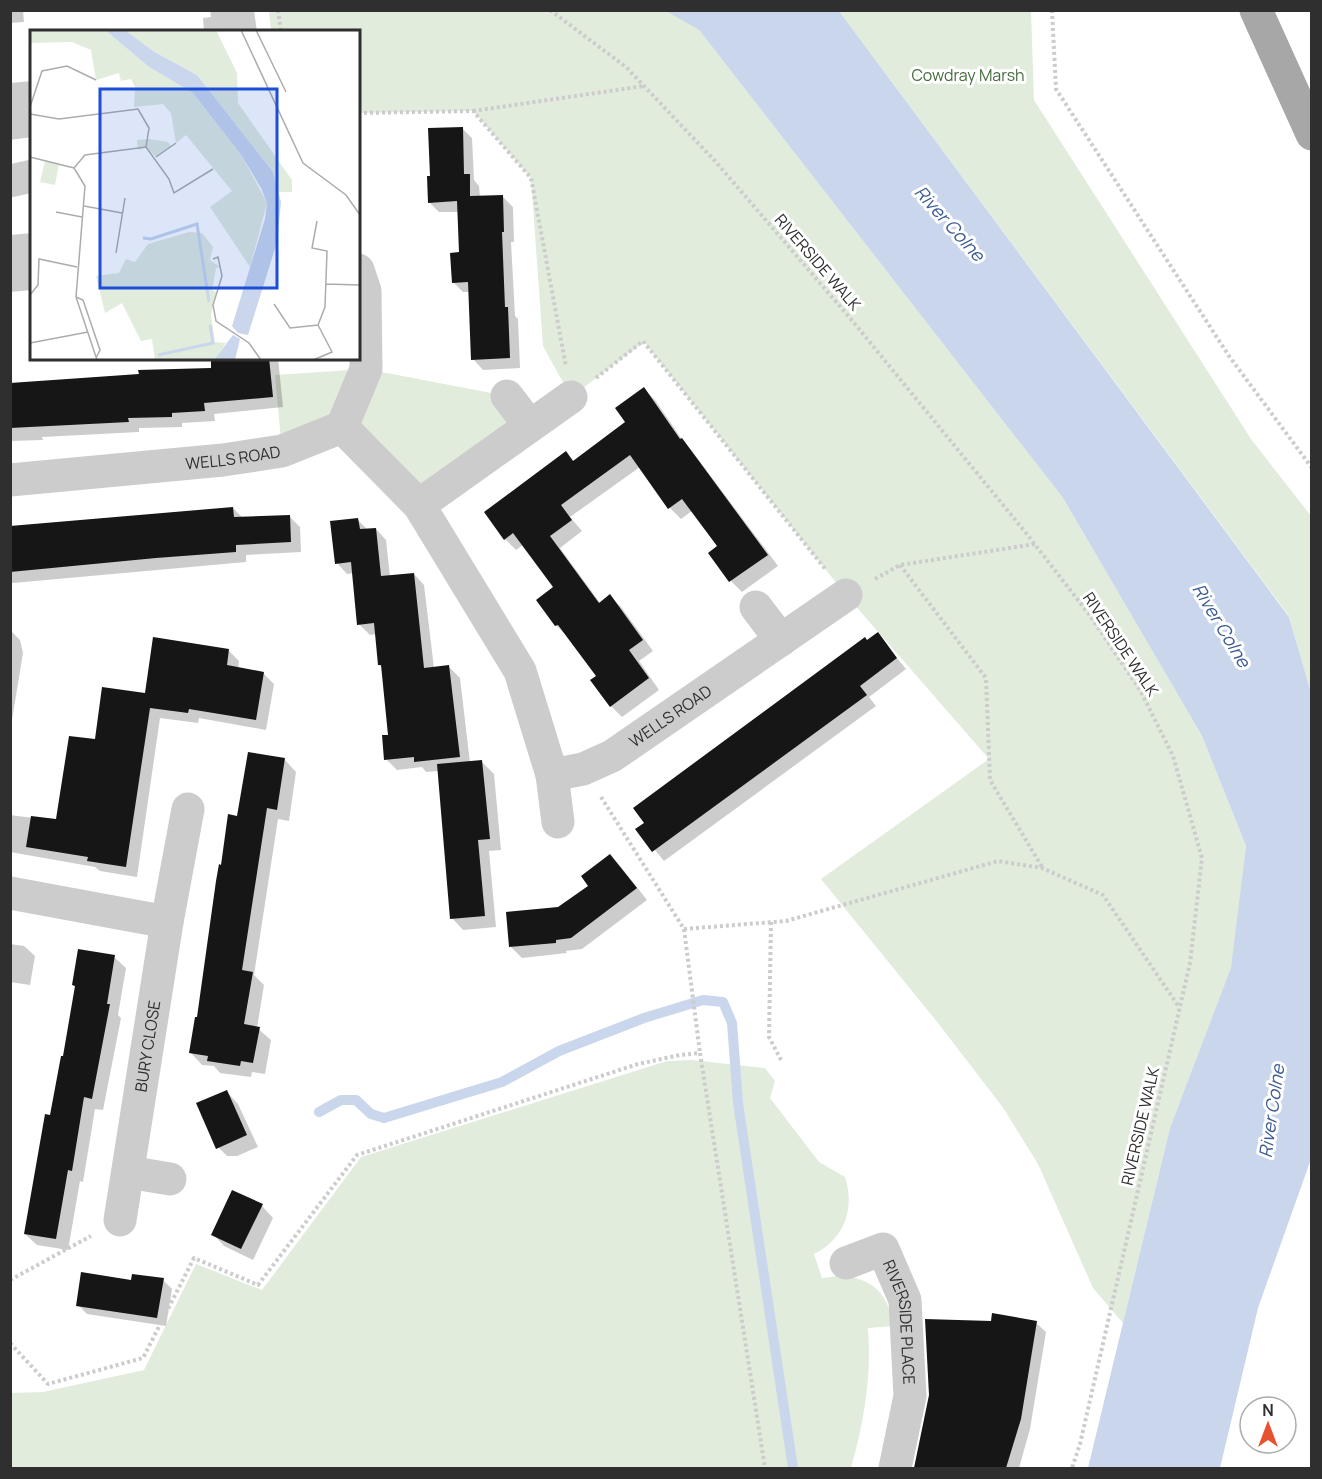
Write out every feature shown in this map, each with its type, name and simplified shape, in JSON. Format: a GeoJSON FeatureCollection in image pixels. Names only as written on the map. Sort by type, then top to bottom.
{"type":"FeatureCollection","features":[{"type":"Feature","properties":{"kind":"main road"},"geometry":{"type":"LineString","coordinates":[[1256,10],[1311,134]]}},
{"type":"Feature","properties":{"kind":"street"},"geometry":{"type":"LineString","coordinates":[[10,181],[30,176]]}},
{"type":"Feature","properties":{"kind":"street"},"geometry":{"type":"LineString","coordinates":[[360,276],[365,291],[366,369],[342,427],[418,505],[520,671],[568,772],[558,822]]}},
{"type":"Feature","properties":{"kind":"street"},"geometry":{"type":"LineString","coordinates":[[507,396],[530,426]]}},
{"type":"Feature","properties":{"kind":"street"},"geometry":{"type":"LineString","coordinates":[[418,505],[571,397]]}},
{"type":"Feature","properties":{"kind":"street","name":"WELLS ROAD"},"geometry":{"type":"LineString","coordinates":[[10,480],[223,460],[282,451],[342,427]]}},
{"type":"Feature","properties":{"kind":"street","name":"WELLS ROAD"},"geometry":{"type":"LineString","coordinates":[[568,772],[612,756],[846,595]]}},
{"type":"Feature","properties":{"kind":"street"},"geometry":{"type":"LineString","coordinates":[[756,607],[781,640]]}},
{"type":"Feature","properties":{"kind":"street","name":"BURY CLOSE"},"geometry":{"type":"LineString","coordinates":[[120,1220],[167,922],[188,809]]}},
{"type":"Feature","properties":{"kind":"street"},"geometry":{"type":"LineString","coordinates":[[10,893],[167,922]]}},
{"type":"Feature","properties":{"kind":"street"},"geometry":{"type":"LineString","coordinates":[[128,1172],[170,1179]]}},
{"type":"Feature","properties":{"kind":"street","name":"RIVERSIDE PLACE"},"geometry":{"type":"LineString","coordinates":[[846,1263],[883,1249],[905,1300],[910,1396],[895,1468]]}},
{"type":"Feature","properties":{"kind":"path"},"geometry":{"type":"LineString","coordinates":[[278,10],[281,30]]}},
{"type":"Feature","properties":{"kind":"path","name":"RIVERSIDE WALK"},"geometry":{"type":"LineString","coordinates":[[550,10],[626,67],[715,161],[850,318],[1035,544],[1088,613],[1140,690],[1173,756],[1202,858],[1190,963],[1085,1423],[1072,1468]]}},
{"type":"Feature","properties":{"kind":"path"},"geometry":{"type":"LineString","coordinates":[[1052,10],[1056,89],[1229,356],[1311,468]]}},
{"type":"Feature","properties":{"kind":"path"},"geometry":{"type":"LineString","coordinates":[[360,113],[473,111],[644,86]]}},
{"type":"Feature","properties":{"kind":"path"},"geometry":{"type":"LineString","coordinates":[[473,111],[531,178],[571,397],[643,341],[846,595],[900,565],[1035,544]]}},
{"type":"Feature","properties":{"kind":"path"},"geometry":{"type":"LineString","coordinates":[[900,565],[986,678],[990,780],[1042,868]]}},
{"type":"Feature","properties":{"kind":"path"},"geometry":{"type":"LineString","coordinates":[[568,772],[662,891],[684,929],[700,1053],[765,1468]]}},
{"type":"Feature","properties":{"kind":"path"},"geometry":{"type":"LineString","coordinates":[[684,929],[786,921],[998,861],[1042,868],[1103,895],[1180,1008]]}},
{"type":"Feature","properties":{"kind":"path"},"geometry":{"type":"LineString","coordinates":[[771,922],[769,1037],[781,1060]]}},
{"type":"Feature","properties":{"kind":"path"},"geometry":{"type":"LineString","coordinates":[[10,1343],[48,1384],[143,1358],[194,1258],[258,1285],[357,1155],[638,1064],[700,1053]]}},
{"type":"Feature","properties":{"kind":"path"},"geometry":{"type":"LineString","coordinates":[[10,1280],[120,1220]]}},
{"type":"Feature","properties":{"kind":"green space"},"geometry":{"type":"Polygon","coordinates":[[[666,10],[699,30],[1063,498],[1202,736],[1246,846],[1232,968],[1170,1128],[1123,1323],[1093,1288],[1038,1164],[1004,1109],[938,1023],[821,879],[989,759],[846,595],[644,342],[571,397],[543,346],[531,178],[473,111],[360,113],[360,30],[271,30],[269,11],[666,10]]]}},
{"type":"Feature","properties":{"kind":"green space","name":"Cowdray Marsh"},"geometry":{"type":"Polygon","coordinates":[[[839,11],[1031,11],[1034,100],[1251,439],[1311,516],[1311,697],[1289,616],[839,11]]]}},
{"type":"Feature","properties":{"kind":"green space"},"geometry":{"type":"Polygon","coordinates":[[[366,369],[507,396],[530,426],[419,505],[342,427],[282,451],[275,375],[366,369]]]}},
{"type":"Feature","properties":{"kind":"green space"},"geometry":{"type":"Polygon","coordinates":[[[692,1060],[765,1068],[775,1081],[770,1098],[819,1162],[845,1177],[849,1200],[845,1222],[833,1240],[814,1254],[822,1278],[846,1276],[857,1278],[873,1286],[884,1299],[894,1326],[868,1328],[869,1364],[866,1399],[851,1468],[11,1468],[10,1393],[43,1392],[144,1370],[196,1264],[262,1290],[361,1157],[667,1061],[692,1060]]]}},
{"type":"Feature","properties":{"kind":"water","name":"River Colne"},"geometry":{"type":"Polygon","coordinates":[[[666,11],[839,11],[1289,617],[1312,697],[1311,1159],[1258,1308],[1220,1468],[1088,1468],[1170,1128],[1231,968],[1246,846],[1202,736],[1063,498],[699,30],[666,11]]]}},
{"type":"Feature","properties":{"kind":"building"},"geometry":{"type":"Polygon","coordinates":[[[463,127],[464,174],[470,174],[470,196],[503,195],[505,307],[508,307],[510,358],[471,360],[468,282],[452,283],[450,253],[459,252],[457,201],[428,203],[427,176],[430,176],[428,128],[463,127]]]}},
{"type":"Feature","properties":{"kind":"building"},"geometry":{"type":"Polygon","coordinates":[[[211,360],[269,360],[273,397],[204,403],[205,411],[172,413],[172,417],[128,418],[129,422],[10,428],[10,383],[139,374],[138,370],[211,368],[211,360]]]}},
{"type":"Feature","properties":{"kind":"building"},"geometry":{"type":"Polygon","coordinates":[[[644,387],[680,439],[682,438],[768,555],[729,582],[708,553],[717,546],[682,499],[668,509],[630,455],[561,505],[572,520],[550,536],[599,603],[610,594],[643,640],[629,650],[649,678],[610,707],[590,680],[596,676],[536,600],[553,587],[513,533],[504,540],[484,512],[566,451],[573,461],[625,422],[615,408],[644,387]]]}},
{"type":"Feature","properties":{"kind":"building"},"geometry":{"type":"Polygon","coordinates":[[[233,507],[234,517],[290,515],[291,542],[236,545],[236,552],[10,572],[10,526],[233,507]]]}},
{"type":"Feature","properties":{"kind":"building"},"geometry":{"type":"Polygon","coordinates":[[[358,518],[360,529],[376,528],[381,576],[414,573],[424,668],[449,665],[460,757],[414,762],[414,757],[384,760],[382,735],[388,735],[374,623],[357,625],[351,562],[335,564],[330,521],[358,518]]]}},
{"type":"Feature","properties":{"kind":"building"},"geometry":{"type":"Polygon","coordinates":[[[878,632],[897,658],[860,686],[867,695],[652,852],[635,829],[644,823],[633,808],[865,637],[867,640],[878,632]]]}},
{"type":"Feature","properties":{"kind":"building"},"geometry":{"type":"Polygon","coordinates":[[[153,637],[229,649],[227,665],[264,672],[256,720],[189,709],[188,713],[150,708],[126,867],[87,861],[88,857],[26,847],[31,816],[56,819],[69,736],[95,739],[102,687],[145,693],[153,637]]]}},
{"type":"Feature","properties":{"kind":"building"},"geometry":{"type":"Polygon","coordinates":[[[248,752],[285,758],[277,810],[267,808],[242,970],[253,972],[244,1024],[260,1027],[253,1063],[241,1061],[240,1066],[207,1061],[208,1056],[189,1053],[195,1017],[197,1017],[228,814],[237,816],[248,752]]]}},
{"type":"Feature","properties":{"kind":"building"},"geometry":{"type":"Polygon","coordinates":[[[482,760],[490,839],[478,840],[485,916],[450,919],[437,764],[482,760]]]}},
{"type":"Feature","properties":{"kind":"building"},"geometry":{"type":"Polygon","coordinates":[[[610,854],[637,888],[571,938],[556,940],[556,943],[509,947],[506,912],[558,907],[588,886],[581,876],[610,854]]]}},
{"type":"Feature","properties":{"kind":"building"},"geometry":{"type":"Polygon","coordinates":[[[78,949],[115,955],[107,1004],[110,1004],[92,1099],[84,1097],[72,1171],[68,1170],[56,1239],[24,1234],[45,1114],[50,1115],[61,1056],[63,1056],[75,986],[72,985],[78,949]]]}},
{"type":"Feature","properties":{"kind":"building"},"geometry":{"type":"Polygon","coordinates":[[[227,1090],[247,1135],[216,1149],[196,1103],[227,1090]]]}},
{"type":"Feature","properties":{"kind":"building"},"geometry":{"type":"Polygon","coordinates":[[[232,1190],[263,1204],[241,1249],[211,1235],[232,1190]]]}},
{"type":"Feature","properties":{"kind":"building"},"geometry":{"type":"Polygon","coordinates":[[[81,1272],[131,1280],[132,1274],[164,1278],[157,1318],[76,1306],[81,1272]]]}},
{"type":"Feature","properties":{"kind":"building"},"geometry":{"type":"Polygon","coordinates":[[[992,1313],[1037,1321],[1021,1419],[1006,1468],[914,1468],[929,1395],[925,1319],[991,1321],[992,1313]]]}},
{"type":"Feature","properties":{"kind":"waterway"},"geometry":{"type":"LineString","coordinates":[[319,1112],[341,1100],[356,1100],[371,1114],[384,1118],[502,1082],[559,1051],[644,1018],[703,1000],[723,1002],[732,1023],[738,1103],[793,1468]]}}]}
